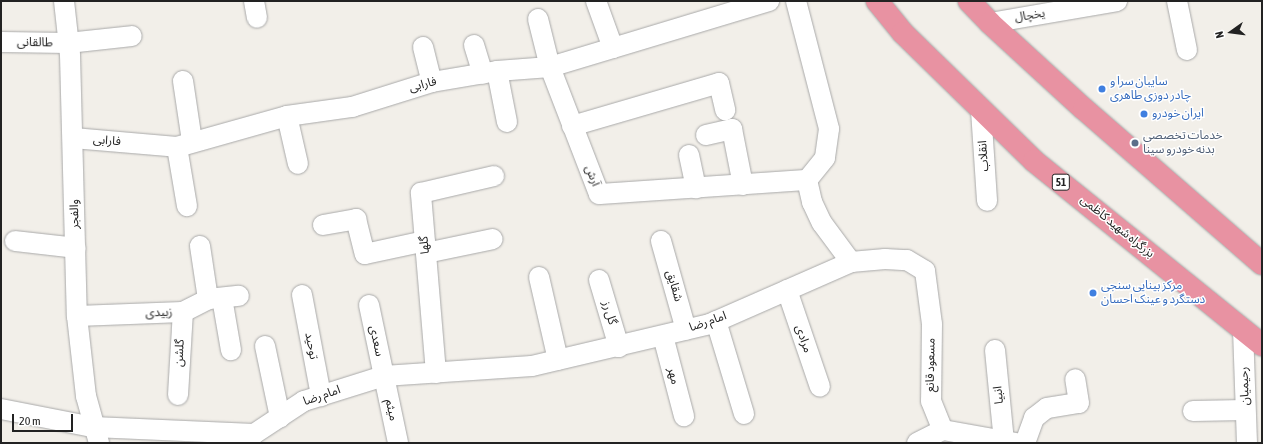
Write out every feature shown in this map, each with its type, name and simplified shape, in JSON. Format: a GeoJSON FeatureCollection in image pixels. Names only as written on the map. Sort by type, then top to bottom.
{"type":"FeatureCollection","features":[{"type":"Feature","properties":{"kind":"highway","name":"بزرگراه شهید کاظمی"},"geometry":{"type":"LineString","coordinates":[[877,1],[903,33],[1034,161],[1262,345]]}},
{"type":"Feature","properties":{"kind":"highway"},"geometry":{"type":"LineString","coordinates":[[969,1],[990,24],[1262,264]]}},
{"type":"Feature","properties":{"kind":"street","name":"والفجر"},"geometry":{"type":"LineString","coordinates":[[64,1],[68,43],[73,138],[77,316],[86,396],[96,435]]}},
{"type":"Feature","properties":{"kind":"street"},"geometry":{"type":"LineString","coordinates":[[596,1],[613,48]]}},
{"type":"Feature","properties":{"kind":"street","name":"فارابی"},"geometry":{"type":"LineString","coordinates":[[73,138],[185,144],[287,116],[352,106],[432,82],[490,73],[550,67],[769,1]]}},
{"type":"Feature","properties":{"kind":"street"},"geometry":{"type":"LineString","coordinates":[[796,1],[830,129],[825,158],[807,180],[812,202],[822,223],[851,262]]}},
{"type":"Feature","properties":{"kind":"street","name":"یخچال"},"geometry":{"type":"LineString","coordinates":[[990,24],[1117,1]]}},
{"type":"Feature","properties":{"kind":"street"},"geometry":{"type":"LineString","coordinates":[[1177,1],[1187,50]]}},
{"type":"Feature","properties":{"kind":"street","name":"آرش"},"geometry":{"type":"LineString","coordinates":[[538,20],[550,67],[599,194],[807,180]]}},
{"type":"Feature","properties":{"kind":"street","name":"طالقانی"},"geometry":{"type":"LineString","coordinates":[[1,42],[68,43],[132,36]]}},
{"type":"Feature","properties":{"kind":"street"},"geometry":{"type":"LineString","coordinates":[[474,45],[490,73],[507,122]]}},
{"type":"Feature","properties":{"kind":"street"},"geometry":{"type":"LineString","coordinates":[[423,47],[432,82]]}},
{"type":"Feature","properties":{"kind":"street"},"geometry":{"type":"LineString","coordinates":[[183,81],[187,206]]}},
{"type":"Feature","properties":{"kind":"street"},"geometry":{"type":"LineString","coordinates":[[572,126],[719,83],[725,110]]}},
{"type":"Feature","properties":{"kind":"street","name":"انقلاب"},"geometry":{"type":"LineString","coordinates":[[981,110],[987,201]]}},
{"type":"Feature","properties":{"kind":"street"},"geometry":{"type":"LineString","coordinates":[[287,116],[298,164]]}},
{"type":"Feature","properties":{"kind":"street"},"geometry":{"type":"LineString","coordinates":[[706,135],[732,128],[743,185]]}},
{"type":"Feature","properties":{"kind":"street"},"geometry":{"type":"LineString","coordinates":[[690,156],[696,188]]}},
{"type":"Feature","properties":{"kind":"street","name":"گلها"},"geometry":{"type":"LineString","coordinates":[[436,373],[421,193],[494,176]]}},
{"type":"Feature","properties":{"kind":"street"},"geometry":{"type":"LineString","coordinates":[[323,225],[356,219],[365,254],[493,239]]}},
{"type":"Feature","properties":{"kind":"street"},"geometry":{"type":"LineString","coordinates":[[15,241],[76,248]]}},
{"type":"Feature","properties":{"kind":"street","name":"شقایق"},"geometry":{"type":"LineString","coordinates":[[661,241],[686,330]]}},
{"type":"Feature","properties":{"kind":"street"},"geometry":{"type":"LineString","coordinates":[[200,246],[223,298],[232,350]]}},
{"type":"Feature","properties":{"kind":"street","name":"امام رضا"},"geometry":{"type":"LineString","coordinates":[[1,409],[96,435],[255,439],[280,417],[304,401],[384,376],[532,366],[619,347],[686,330],[716,320],[851,262],[885,259],[907,260],[925,271]]}},
{"type":"Feature","properties":{"kind":"street","name":"مسعود قانع"},"geometry":{"type":"LineString","coordinates":[[925,271],[932,324],[931,401],[943,430]]}},
{"type":"Feature","properties":{"kind":"street"},"geometry":{"type":"LineString","coordinates":[[539,278],[558,360]]}},
{"type":"Feature","properties":{"kind":"street","name":"گل رز"},"geometry":{"type":"LineString","coordinates":[[599,280],[619,347]]}},
{"type":"Feature","properties":{"kind":"street","name":"مرادی"},"geometry":{"type":"LineString","coordinates":[[787,290],[820,387]]}},
{"type":"Feature","properties":{"kind":"street","name":"توحید"},"geometry":{"type":"LineString","coordinates":[[302,295],[321,396]]}},
{"type":"Feature","properties":{"kind":"street","name":"زبیدی"},"geometry":{"type":"LineString","coordinates":[[77,316],[183,312],[223,298]]}},
{"type":"Feature","properties":{"kind":"street","name":"سعدی"},"geometry":{"type":"LineString","coordinates":[[369,305],[384,376]]}},
{"type":"Feature","properties":{"kind":"street","name":"گلشن"},"geometry":{"type":"LineString","coordinates":[[178,395],[183,312]]}},
{"type":"Feature","properties":{"kind":"street"},"geometry":{"type":"LineString","coordinates":[[716,320],[744,414]]}},
{"type":"Feature","properties":{"kind":"street","name":"رحیمیان"},"geometry":{"type":"LineString","coordinates":[[1243,329],[1247,443]]}},
{"type":"Feature","properties":{"kind":"street","name":"مهر"},"geometry":{"type":"LineString","coordinates":[[663,336],[684,416]]}},
{"type":"Feature","properties":{"kind":"street"},"geometry":{"type":"LineString","coordinates":[[265,346],[280,417]]}},
{"type":"Feature","properties":{"kind":"street","name":"انبیا"},"geometry":{"type":"LineString","coordinates":[[994,350],[1007,442]]}},
{"type":"Feature","properties":{"kind":"street","name":"میثم"},"geometry":{"type":"LineString","coordinates":[[384,376],[398,443]]}},
{"type":"Feature","properties":{"kind":"street"},"geometry":{"type":"LineString","coordinates":[[1025,443],[1034,418],[1047,408],[1079,403],[1075,379]]}},
{"type":"Feature","properties":{"kind":"street"},"geometry":{"type":"LineString","coordinates":[[1194,411],[1245,410]]}},
{"type":"Feature","properties":{"kind":"street"},"geometry":{"type":"LineString","coordinates":[[917,443],[943,430],[1007,442]]}},
{"type":"Feature","properties":{"kind":"place","name":"سایبان سرا و چادر دوزی طاهری"},"geometry":{"type":"Point","coordinates":[1102,89]}},
{"type":"Feature","properties":{"kind":"place","name":"ایران خودرو"},"geometry":{"type":"Point","coordinates":[1144,114]}},
{"type":"Feature","properties":{"kind":"place","name":"خدمات تخصصی بدنه خودرو سینا"},"geometry":{"type":"Point","coordinates":[1135,143]}},
{"type":"Feature","properties":{"kind":"place","name":"مرکز بینایی سنجی دستگرد و عینک احسان"},"geometry":{"type":"Point","coordinates":[1093,293]}}]}
